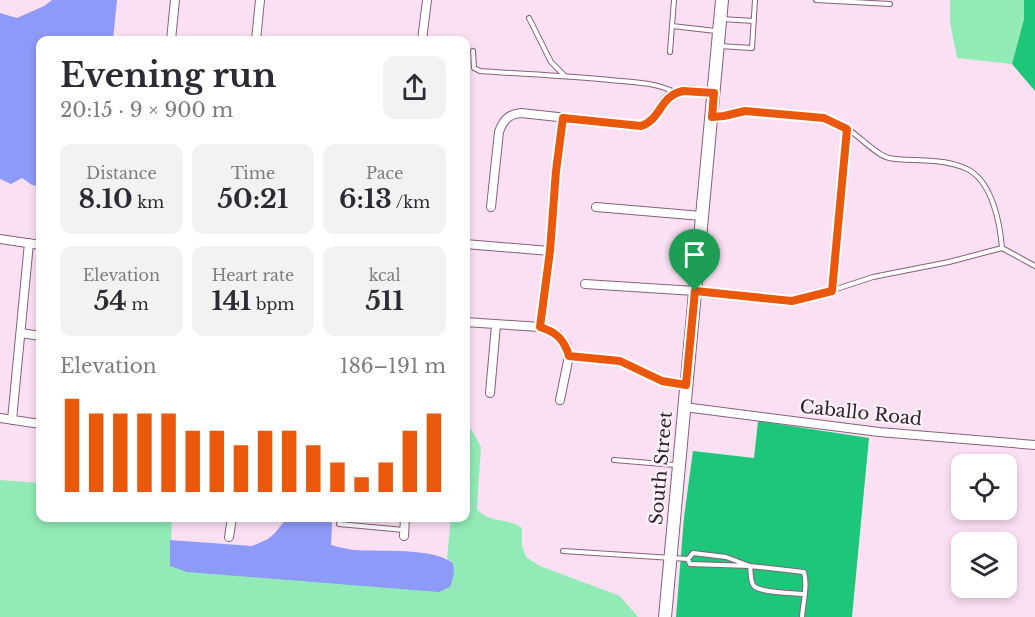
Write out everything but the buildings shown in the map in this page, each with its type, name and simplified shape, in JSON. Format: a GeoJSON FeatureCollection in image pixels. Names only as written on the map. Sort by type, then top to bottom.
{"type":"FeatureCollection","features":[{"type":"Feature","properties":{"kind":"main road","name":"South Street"},"geometry":{"type":"LineString","coordinates":[[665,617],[722,0]]}},
{"type":"Feature","properties":{"kind":"street"},"geometry":{"type":"LineString","coordinates":[[171,36],[175,0]]}},
{"type":"Feature","properties":{"kind":"street"},"geometry":{"type":"LineString","coordinates":[[256,36],[260,0]]}},
{"type":"Feature","properties":{"kind":"street"},"geometry":{"type":"LineString","coordinates":[[422,36],[427,0]]}},
{"type":"Feature","properties":{"kind":"street"},"geometry":{"type":"LineString","coordinates":[[491,207],[499,132],[506,118],[521,113],[641,126],[652,120],[670,95],[683,91],[714,93]]}},
{"type":"Feature","properties":{"kind":"street"},"geometry":{"type":"LineString","coordinates":[[540,327],[563,118]]}},
{"type":"Feature","properties":{"kind":"street"},"geometry":{"type":"LineString","coordinates":[[596,207],[702,216]]}},
{"type":"Feature","properties":{"kind":"street"},"geometry":{"type":"LineString","coordinates":[[0,239],[36,244]]}},
{"type":"Feature","properties":{"kind":"street"},"geometry":{"type":"LineString","coordinates":[[12,420],[30,243]]}},
{"type":"Feature","properties":{"kind":"street"},"geometry":{"type":"LineString","coordinates":[[470,244],[550,251]]}},
{"type":"Feature","properties":{"kind":"street"},"geometry":{"type":"LineString","coordinates":[[585,284],[695,291]]}},
{"type":"Feature","properties":{"kind":"street"},"geometry":{"type":"LineString","coordinates":[[470,322],[540,327],[562,339],[569,356],[560,400]]}},
{"type":"Feature","properties":{"kind":"street"},"geometry":{"type":"LineString","coordinates":[[490,393],[496,325]]}},
{"type":"Feature","properties":{"kind":"street"},"geometry":{"type":"LineString","coordinates":[[21,333],[36,335]]}},
{"type":"Feature","properties":{"kind":"street"},"geometry":{"type":"LineString","coordinates":[[569,356],[620,361],[662,381],[686,385]]}},
{"type":"Feature","properties":{"kind":"street","name":"Caballo Road"},"geometry":{"type":"LineString","coordinates":[[684,406],[875,432],[1035,445]]}},
{"type":"Feature","properties":{"kind":"street"},"geometry":{"type":"LineString","coordinates":[[0,418],[36,423]]}},
{"type":"Feature","properties":{"kind":"street"},"geometry":{"type":"LineString","coordinates":[[229,537],[231,522]]}},
{"type":"Feature","properties":{"kind":"street"},"geometry":{"type":"LineString","coordinates":[[404,533],[405,522]]}},
{"type":"Feature","properties":{"kind":"lane"},"geometry":{"type":"LineString","coordinates":[[670,52],[674,0]]}},
{"type":"Feature","properties":{"kind":"lane"},"geometry":{"type":"LineString","coordinates":[[718,46],[752,48],[755,0]]}},
{"type":"Feature","properties":{"kind":"lane"},"geometry":{"type":"LineString","coordinates":[[816,0],[890,4]]}},
{"type":"Feature","properties":{"kind":"lane"},"geometry":{"type":"LineString","coordinates":[[529,18],[551,62],[565,76]]}},
{"type":"Feature","properties":{"kind":"lane"},"geometry":{"type":"LineString","coordinates":[[672,26],[720,25],[754,21]]}},
{"type":"Feature","properties":{"kind":"lane"},"geometry":{"type":"LineString","coordinates":[[473,51],[474,68],[480,71],[636,83],[665,88],[675,93]]}},
{"type":"Feature","properties":{"kind":"lane"},"geometry":{"type":"LineString","coordinates":[[712,117],[745,111],[824,118],[847,129],[888,158],[935,161],[970,171],[982,183],[993,203],[1000,226],[1002,248]]}},
{"type":"Feature","properties":{"kind":"lane"},"geometry":{"type":"LineString","coordinates":[[832,291],[847,129]]}},
{"type":"Feature","properties":{"kind":"lane"},"geometry":{"type":"LineString","coordinates":[[695,291],[792,301],[873,277],[949,262],[1002,248],[1035,266]]}},
{"type":"Feature","properties":{"kind":"lane"},"geometry":{"type":"LineString","coordinates":[[614,460],[679,466]]}},
{"type":"Feature","properties":{"kind":"lane"},"geometry":{"type":"LineString","coordinates":[[339,524],[404,533]]}},
{"type":"Feature","properties":{"kind":"lane"},"geometry":{"type":"LineString","coordinates":[[563,551],[671,558],[688,560],[690,564],[750,566],[804,572],[802,617]]}},
{"type":"Feature","properties":{"kind":"lane"},"geometry":{"type":"LineString","coordinates":[[688,560],[693,553],[726,557],[750,566]]}},
{"type":"Feature","properties":{"kind":"lane"},"geometry":{"type":"LineString","coordinates":[[750,566],[752,583],[755,587],[804,594]]}},
{"type":"Feature","properties":{"kind":"green space"},"geometry":{"type":"Polygon","coordinates":[[[950,0],[1024,0],[1024,19],[1012,64],[957,58],[950,22],[950,0]]]}},
{"type":"Feature","properties":{"kind":"green space"},"geometry":{"type":"Polygon","coordinates":[[[1024,0],[1035,0],[1035,91],[1012,64],[1024,19],[1024,0]]]}},
{"type":"Feature","properties":{"kind":"green space"},"geometry":{"type":"Polygon","coordinates":[[[758,421],[869,438],[852,617],[676,617],[684,517],[693,451],[754,458],[758,421]]]}},
{"type":"Feature","properties":{"kind":"green space"},"geometry":{"type":"Polygon","coordinates":[[[470,427],[481,447],[477,509],[488,517],[510,522],[522,528],[522,545],[526,557],[540,566],[620,596],[638,617],[0,617],[0,480],[36,483],[36,522],[172,522],[170,566],[453,563],[447,558],[451,522],[470,522],[470,427]]]}},
{"type":"Feature","properties":{"kind":"water"},"geometry":{"type":"Polygon","coordinates":[[[52,0],[117,0],[113,36],[36,36],[36,186],[22,178],[11,184],[0,179],[0,13],[17,18],[52,0]]]}},
{"type":"Feature","properties":{"kind":"water"},"geometry":{"type":"Polygon","coordinates":[[[284,522],[331,522],[331,545],[354,550],[432,554],[453,563],[454,575],[450,587],[439,592],[187,572],[170,566],[170,540],[252,546],[275,533],[284,522]]]}},
{"type":"Feature","properties":{"kind":"route"},"geometry":{"type":"LineString","coordinates":[[683,91],[714,93],[712,117],[745,111],[824,118],[847,129],[832,291],[792,301],[695,291],[686,385],[662,381],[620,361],[569,356],[562,339],[540,327],[563,118],[641,126],[657,115],[670,95],[683,91]]}}]}
